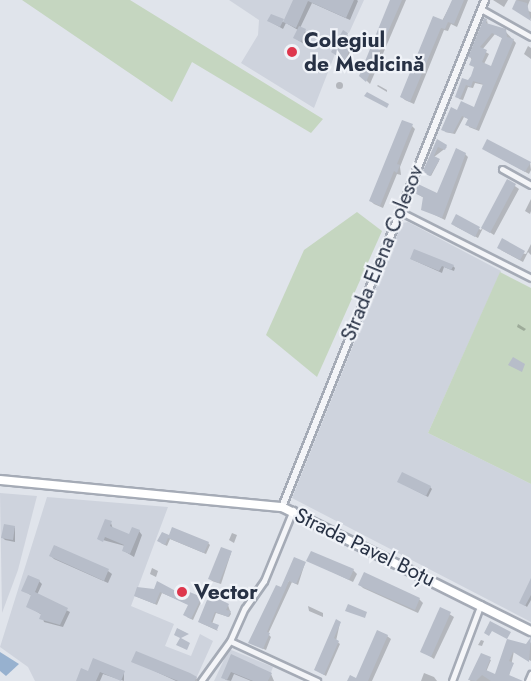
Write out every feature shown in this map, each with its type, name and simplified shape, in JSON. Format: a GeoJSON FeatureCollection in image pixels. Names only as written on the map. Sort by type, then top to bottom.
{"type":"FeatureCollection","features":[{"type":"Feature","properties":{"kind":"main road","name":"Strada Pavel Boțu"},"geometry":{"type":"LineString","coordinates":[[0,480],[282,507],[293,510],[531,631]]}},
{"type":"Feature","properties":{"kind":"street","name":"Strada Elena Colesov"},"geometry":{"type":"LineString","coordinates":[[282,507],[485,0]]}},
{"type":"Feature","properties":{"kind":"street"},"geometry":{"type":"LineString","coordinates":[[481,9],[531,37]]}},
{"type":"Feature","properties":{"kind":"street"},"geometry":{"type":"LineString","coordinates":[[502,170],[531,185]]}},
{"type":"Feature","properties":{"kind":"street"},"geometry":{"type":"LineString","coordinates":[[399,211],[531,278]]}},
{"type":"Feature","properties":{"kind":"street"},"geometry":{"type":"LineString","coordinates":[[201,681],[230,641],[265,577],[293,510]]}},
{"type":"Feature","properties":{"kind":"street"},"geometry":{"type":"LineString","coordinates":[[452,681],[481,604]]}},
{"type":"Feature","properties":{"kind":"street"},"geometry":{"type":"LineString","coordinates":[[230,641],[317,681]]}},
{"type":"Feature","properties":{"kind":"street"},"geometry":{"type":"LineString","coordinates":[[528,681],[531,674]]}},
{"type":"Feature","properties":{"kind":"shaded area","name":"Colegiul de Medicină"},"geometry":{"type":"Polygon","coordinates":[[[229,0],[364,0],[349,33],[344,31],[314,108],[241,63],[258,35],[259,20],[229,0]]]}},
{"type":"Feature","properties":{"kind":"shaded area"},"geometry":{"type":"Polygon","coordinates":[[[408,222],[501,271],[428,433],[531,484],[531,622],[292,498],[402,223],[408,222]]]}},
{"type":"Feature","properties":{"kind":"shaded area"},"geometry":{"type":"Polygon","coordinates":[[[0,493],[37,496],[18,570],[2,613],[0,493]]]}},
{"type":"Feature","properties":{"kind":"shaded area"},"geometry":{"type":"Polygon","coordinates":[[[47,497],[168,507],[131,606],[174,624],[165,646],[191,656],[200,634],[213,641],[195,681],[35,681],[28,667],[0,647],[47,497]]]}},
{"type":"Feature","properties":{"kind":"shaded area"},"geometry":{"type":"Polygon","coordinates":[[[229,649],[273,667],[268,681],[214,681],[229,649]]]}},
{"type":"Feature","properties":{"kind":"green space"},"geometry":{"type":"Polygon","coordinates":[[[22,0],[130,0],[323,119],[311,133],[192,62],[172,102],[22,0]]]}},
{"type":"Feature","properties":{"kind":"green space"},"geometry":{"type":"Polygon","coordinates":[[[357,212],[382,231],[317,377],[266,335],[304,250],[357,212]]]}},
{"type":"Feature","properties":{"kind":"green space"},"geometry":{"type":"Polygon","coordinates":[[[500,272],[531,288],[531,484],[428,433],[500,272]]]}},
{"type":"Feature","properties":{"kind":"water"},"geometry":{"type":"Polygon","coordinates":[[[0,652],[19,664],[6,676],[0,671],[0,652]]]}},
{"type":"Feature","properties":{"kind":"building"},"geometry":{"type":"Polygon","coordinates":[[[293,0],[354,0],[346,18],[308,1],[296,28],[283,22],[293,0]]]}},
{"type":"Feature","properties":{"kind":"building"},"geometry":{"type":"Polygon","coordinates":[[[390,0],[402,0],[366,82],[359,76],[390,0]]]}},
{"type":"Feature","properties":{"kind":"building"},"geometry":{"type":"Polygon","coordinates":[[[452,0],[464,0],[454,24],[448,22],[445,29],[441,28],[410,102],[400,97],[433,16],[443,20],[452,0]]]}},
{"type":"Feature","properties":{"kind":"building"},"geometry":{"type":"Polygon","coordinates":[[[516,0],[527,3],[531,21],[512,9],[516,0]]]}},
{"type":"Feature","properties":{"kind":"building"},"geometry":{"type":"Polygon","coordinates":[[[271,14],[284,19],[280,27],[267,21],[271,14]]]}},
{"type":"Feature","properties":{"kind":"building"},"geometry":{"type":"Polygon","coordinates":[[[484,18],[487,19],[486,23],[506,29],[507,37],[514,39],[476,129],[465,125],[468,119],[462,116],[453,133],[446,132],[441,130],[451,107],[457,110],[461,101],[474,107],[483,84],[473,81],[471,87],[466,85],[460,99],[455,97],[462,78],[468,80],[474,67],[469,65],[472,58],[468,57],[484,18]],[[492,33],[480,47],[487,50],[482,62],[491,66],[502,38],[492,33]]]}},
{"type":"Feature","properties":{"kind":"building"},"geometry":{"type":"Polygon","coordinates":[[[299,26],[306,29],[301,42],[293,38],[299,26]]]}},
{"type":"Feature","properties":{"kind":"building"},"geometry":{"type":"Polygon","coordinates":[[[343,30],[348,33],[345,43],[351,46],[345,61],[331,52],[343,30]]]}},
{"type":"Feature","properties":{"kind":"building"},"geometry":{"type":"Polygon","coordinates":[[[367,92],[389,104],[387,108],[364,96],[367,92]]]}},
{"type":"Feature","properties":{"kind":"building"},"geometry":{"type":"Polygon","coordinates":[[[402,120],[413,124],[397,164],[400,165],[397,173],[394,171],[380,206],[369,201],[402,120]]]}},
{"type":"Feature","properties":{"kind":"building"},"geometry":{"type":"Polygon","coordinates":[[[437,139],[447,145],[445,150],[438,147],[434,156],[440,159],[430,176],[422,173],[437,139]]]}},
{"type":"Feature","properties":{"kind":"building"},"geometry":{"type":"Polygon","coordinates":[[[487,139],[531,162],[525,172],[482,149],[487,139]]]}},
{"type":"Feature","properties":{"kind":"building"},"geometry":{"type":"Polygon","coordinates":[[[456,148],[466,153],[442,218],[421,210],[423,197],[414,193],[418,184],[437,193],[456,148]]]}},
{"type":"Feature","properties":{"kind":"building"},"geometry":{"type":"Polygon","coordinates":[[[507,179],[516,184],[490,233],[481,228],[507,179]]]}},
{"type":"Feature","properties":{"kind":"building"},"geometry":{"type":"Polygon","coordinates":[[[456,214],[480,227],[475,237],[451,224],[456,214]]]}},
{"type":"Feature","properties":{"kind":"building"},"geometry":{"type":"Polygon","coordinates":[[[502,238],[525,251],[520,260],[497,248],[502,238]]]}},
{"type":"Feature","properties":{"kind":"building"},"geometry":{"type":"Polygon","coordinates":[[[414,249],[454,265],[451,270],[442,266],[439,271],[410,259],[414,249]]]}},
{"type":"Feature","properties":{"kind":"building"},"geometry":{"type":"Polygon","coordinates":[[[513,357],[525,364],[522,372],[508,365],[513,357]]]}},
{"type":"Feature","properties":{"kind":"building"},"geometry":{"type":"Polygon","coordinates":[[[402,472],[431,486],[426,496],[397,482],[402,472]]]}},
{"type":"Feature","properties":{"kind":"building"},"geometry":{"type":"Polygon","coordinates":[[[105,519],[112,521],[110,526],[129,534],[132,527],[140,530],[130,554],[122,551],[124,545],[105,537],[103,542],[97,539],[105,519]]]}},
{"type":"Feature","properties":{"kind":"building"},"geometry":{"type":"Polygon","coordinates":[[[4,524],[15,526],[13,540],[1,538],[4,524]]]}},
{"type":"Feature","properties":{"kind":"building"},"geometry":{"type":"Polygon","coordinates":[[[172,527],[209,542],[204,553],[168,538],[165,545],[157,541],[162,532],[169,535],[172,527]]]}},
{"type":"Feature","properties":{"kind":"building"},"geometry":{"type":"Polygon","coordinates":[[[54,545],[109,569],[104,581],[49,556],[54,545]]]}},
{"type":"Feature","properties":{"kind":"building"},"geometry":{"type":"Polygon","coordinates":[[[221,547],[232,551],[219,583],[208,579],[221,547]]]}},
{"type":"Feature","properties":{"kind":"building"},"geometry":{"type":"Polygon","coordinates":[[[311,551],[354,569],[349,580],[306,561],[311,551]]]}},
{"type":"Feature","properties":{"kind":"building"},"geometry":{"type":"Polygon","coordinates":[[[294,557],[306,562],[296,584],[289,581],[267,632],[270,633],[263,649],[248,643],[276,585],[281,587],[294,557]]]}},
{"type":"Feature","properties":{"kind":"building"},"geometry":{"type":"Polygon","coordinates":[[[364,572],[420,598],[415,610],[358,585],[364,572]]]}},
{"type":"Feature","properties":{"kind":"building"},"geometry":{"type":"Polygon","coordinates":[[[28,575],[40,580],[35,592],[68,608],[60,625],[39,619],[41,614],[26,607],[31,595],[21,591],[28,575]]]}},
{"type":"Feature","properties":{"kind":"building"},"geometry":{"type":"Polygon","coordinates":[[[531,578],[531,595],[525,606],[519,603],[531,578]]]}},
{"type":"Feature","properties":{"kind":"building"},"geometry":{"type":"Polygon","coordinates":[[[157,581],[185,596],[187,591],[202,597],[191,619],[183,615],[188,605],[160,592],[155,604],[134,596],[137,587],[154,589],[157,581]]]}},
{"type":"Feature","properties":{"kind":"building"},"geometry":{"type":"Polygon","coordinates":[[[213,596],[229,604],[226,610],[231,611],[228,617],[215,612],[211,622],[219,625],[217,630],[198,622],[207,600],[211,601],[213,596]]]}},
{"type":"Feature","properties":{"kind":"building"},"geometry":{"type":"Polygon","coordinates":[[[348,604],[367,612],[365,618],[345,611],[348,604]]]}},
{"type":"Feature","properties":{"kind":"building"},"geometry":{"type":"Polygon","coordinates":[[[440,607],[451,612],[431,657],[420,652],[440,607]]]}},
{"type":"Feature","properties":{"kind":"building"},"geometry":{"type":"Polygon","coordinates":[[[336,619],[341,622],[334,638],[339,641],[324,675],[314,670],[336,619]]]}},
{"type":"Feature","properties":{"kind":"building"},"geometry":{"type":"Polygon","coordinates":[[[490,621],[511,632],[507,639],[492,631],[489,636],[484,633],[490,621]]]}},
{"type":"Feature","properties":{"kind":"building"},"geometry":{"type":"Polygon","coordinates":[[[177,628],[189,634],[181,638],[190,643],[187,650],[176,645],[180,638],[174,635],[177,628]]]}},
{"type":"Feature","properties":{"kind":"building"},"geometry":{"type":"Polygon","coordinates":[[[377,630],[388,635],[368,681],[347,681],[350,675],[356,678],[377,630]]]}},
{"type":"Feature","properties":{"kind":"building"},"geometry":{"type":"Polygon","coordinates":[[[531,637],[529,662],[513,652],[509,661],[514,663],[509,675],[523,681],[491,681],[482,675],[476,681],[468,680],[481,653],[491,657],[486,670],[495,674],[507,639],[526,644],[531,637]]]}},
{"type":"Feature","properties":{"kind":"building"},"geometry":{"type":"Polygon","coordinates":[[[136,651],[197,677],[195,681],[178,681],[131,662],[136,651]]]}},
{"type":"Feature","properties":{"kind":"building"},"geometry":{"type":"Polygon","coordinates":[[[231,654],[272,673],[268,681],[253,681],[231,672],[227,680],[221,678],[231,654]]]}},
{"type":"Feature","properties":{"kind":"building"},"geometry":{"type":"Polygon","coordinates":[[[93,658],[125,671],[121,681],[100,672],[96,681],[76,681],[81,668],[88,671],[93,658]]]}},
{"type":"Feature","properties":{"kind":"place","name":"Colegiul de Medicină"},"geometry":{"type":"Point","coordinates":[292,52]}},
{"type":"Feature","properties":{"kind":"place","name":"Vector"},"geometry":{"type":"Point","coordinates":[182,592]}}]}
